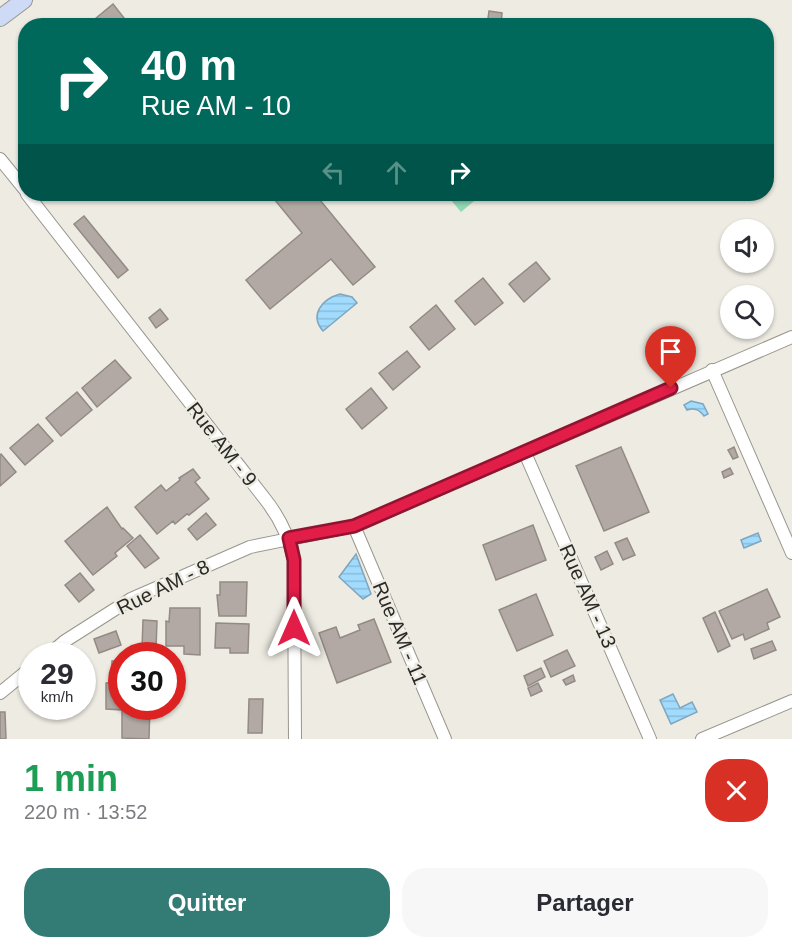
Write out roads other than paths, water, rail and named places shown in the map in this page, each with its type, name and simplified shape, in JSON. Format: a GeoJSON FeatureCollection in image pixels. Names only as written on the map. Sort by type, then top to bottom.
{"type":"FeatureCollection","features":[{"type":"Feature","properties":{"kind":"main road"},"geometry":{"type":"LineString","coordinates":[[0,18],[24,0]]}},
{"type":"Feature","properties":{"kind":"street","name":"Rue AM - 9"},"geometry":{"type":"LineString","coordinates":[[0,159],[18,182]]}},
{"type":"Feature","properties":{"kind":"street","name":"Rue AM - 9"},"geometry":{"type":"LineString","coordinates":[[33,201],[265,499],[277,515],[289,538],[294,560],[295,739]]}},
{"type":"Feature","properties":{"kind":"street","name":"Rue AM - 8"},"geometry":{"type":"LineString","coordinates":[[64,642],[130,599],[250,547],[354,526],[792,337]]}},
{"type":"Feature","properties":{"kind":"street"},"geometry":{"type":"LineString","coordinates":[[712,370],[792,553]]}},
{"type":"Feature","properties":{"kind":"street","name":"Rue AM - 13"},"geometry":{"type":"LineString","coordinates":[[525,453],[650,739]]}},
{"type":"Feature","properties":{"kind":"street","name":"Rue AM - 11"},"geometry":{"type":"LineString","coordinates":[[354,526],[445,739]]}},
{"type":"Feature","properties":{"kind":"street"},"geometry":{"type":"LineString","coordinates":[[0,693],[18,679]]}},
{"type":"Feature","properties":{"kind":"street"},"geometry":{"type":"LineString","coordinates":[[702,739],[792,700]]}},
{"type":"Feature","properties":{"kind":"water"},"geometry":{"type":"Polygon","coordinates":[[[340,294],[352,297],[357,303],[323,331],[317,314],[323,304],[340,294]]]}},
{"type":"Feature","properties":{"kind":"water"},"geometry":{"type":"Polygon","coordinates":[[[691,401],[703,404],[708,414],[704,416],[696,410],[687,410],[684,405],[691,401]]]}},
{"type":"Feature","properties":{"kind":"water"},"geometry":{"type":"Polygon","coordinates":[[[758,533],[761,541],[744,548],[741,540],[758,533]]]}},
{"type":"Feature","properties":{"kind":"water"},"geometry":{"type":"Polygon","coordinates":[[[356,554],[371,594],[363,599],[339,577],[356,554]]]}},
{"type":"Feature","properties":{"kind":"water"},"geometry":{"type":"Polygon","coordinates":[[[673,694],[680,708],[692,702],[697,712],[671,724],[660,700],[673,694]]]}}]}
